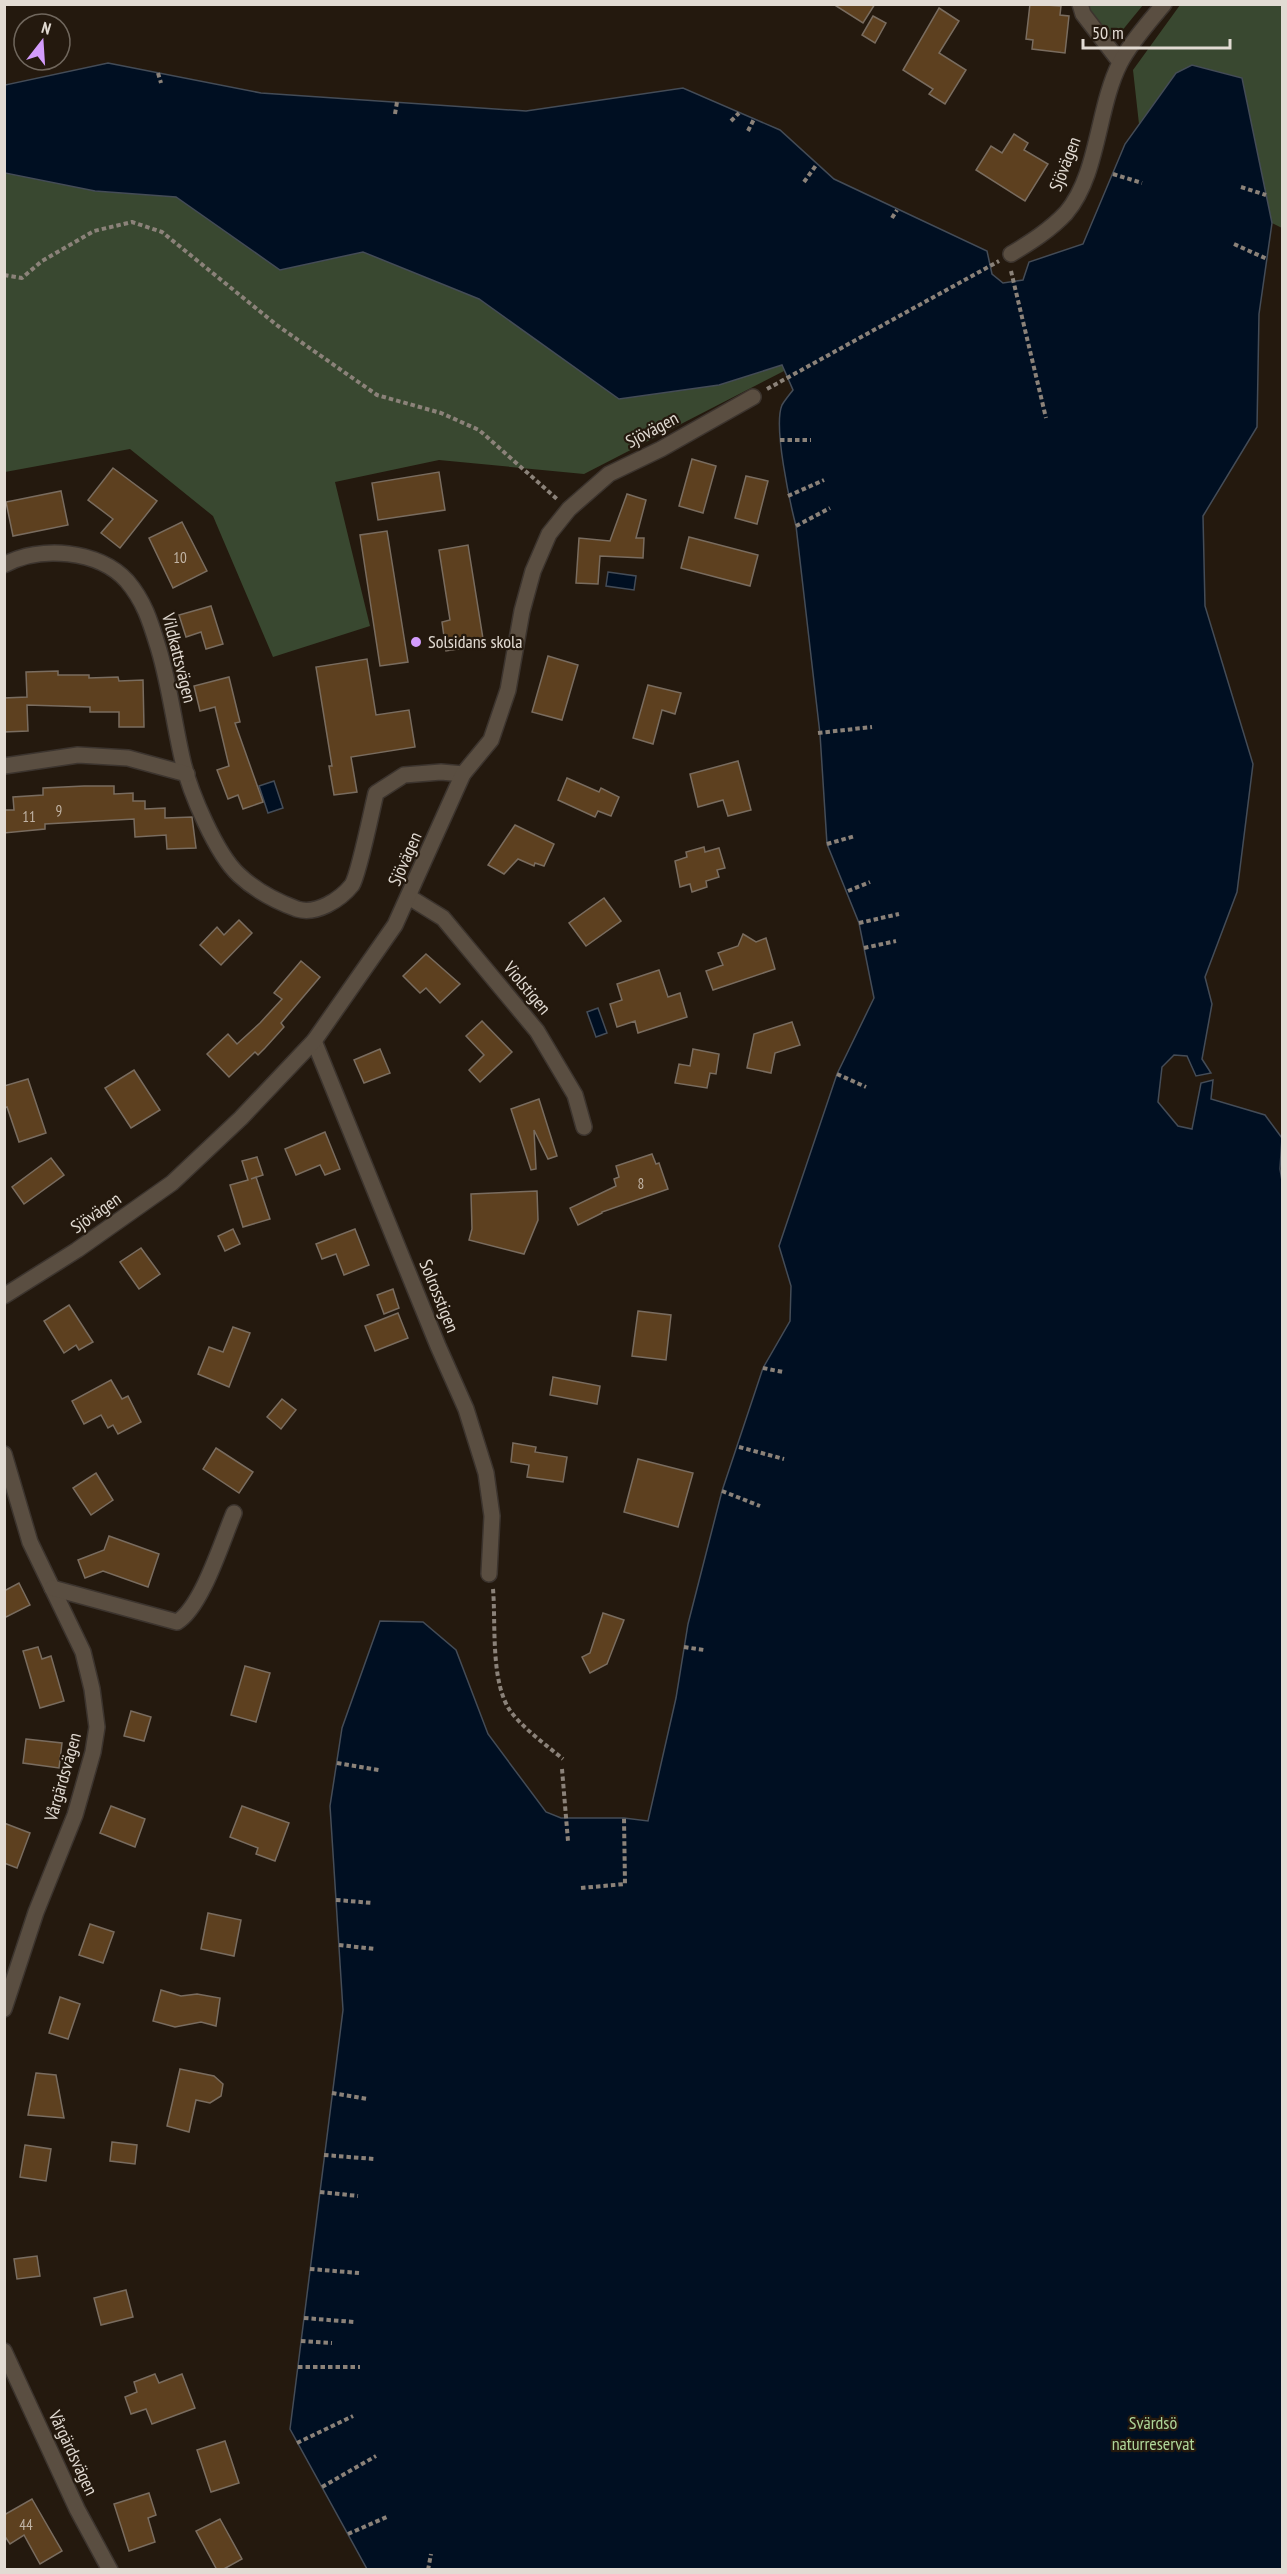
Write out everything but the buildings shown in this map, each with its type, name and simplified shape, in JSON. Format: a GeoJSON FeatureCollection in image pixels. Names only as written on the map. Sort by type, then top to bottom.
{"type":"FeatureCollection","features":[{"type":"Feature","properties":{"kind":"street"},"geometry":{"type":"LineString","coordinates":[[1080,4],[1083,14],[1120,62]]}},
{"type":"Feature","properties":{"kind":"street","name":"Sjövägen"},"geometry":{"type":"LineString","coordinates":[[1011,261],[1055,224],[1075,198],[1084,180],[1108,93],[1120,62],[1164,4]]}},
{"type":"Feature","properties":{"kind":"street","name":"Sjövägen"},"geometry":{"type":"LineString","coordinates":[[4,1296],[77,1250],[172,1183],[241,1118],[314,1041],[395,925],[463,774],[491,740],[508,690],[522,611],[533,571],[549,534],[568,509],[609,474],[661,449],[753,397]]}},
{"type":"Feature","properties":{"kind":"street","name":"Vildkattsvägen"},"geometry":{"type":"LineString","coordinates":[[4,565],[31,557],[54,554],[86,556],[104,564],[128,583],[147,610],[167,680],[187,774],[208,830],[237,874],[272,900],[307,912],[331,903],[353,884],[376,793],[404,775],[441,772],[463,774]]}},
{"type":"Feature","properties":{"kind":"street"},"geometry":{"type":"LineString","coordinates":[[4,766],[78,755],[128,758],[187,774]]}},
{"type":"Feature","properties":{"kind":"street","name":"Violstigen"},"geometry":{"type":"LineString","coordinates":[[409,897],[443,918],[537,1031],[574,1095],[584,1126]]}},
{"type":"Feature","properties":{"kind":"street","name":"Solrosstigen"},"geometry":{"type":"LineString","coordinates":[[314,1041],[425,1315],[466,1409],[486,1473],[492,1516],[489,1574]]}},
{"type":"Feature","properties":{"kind":"street","name":"Vårgärdsvägen"},"geometry":{"type":"LineString","coordinates":[[4,1454],[30,1542],[83,1652],[92,1689],[97,1726],[93,1752],[75,1815],[36,1912],[4,2009]]}},
{"type":"Feature","properties":{"kind":"street"},"geometry":{"type":"LineString","coordinates":[[52,1588],[177,1622],[185,1617],[198,1598],[234,1513]]}},
{"type":"Feature","properties":{"kind":"street","name":"Vårgärdsvägen"},"geometry":{"type":"LineString","coordinates":[[4,2351],[77,2509],[110,2570]]}},
{"type":"Feature","properties":{"kind":"path"},"geometry":{"type":"LineString","coordinates":[[158,73],[161,83]]}},
{"type":"Feature","properties":{"kind":"path"},"geometry":{"type":"LineString","coordinates":[[394,114],[398,102]]}},
{"type":"Feature","properties":{"kind":"path"},"geometry":{"type":"LineString","coordinates":[[731,120],[739,113]]}},
{"type":"Feature","properties":{"kind":"path"},"geometry":{"type":"LineString","coordinates":[[748,131],[754,119]]}},
{"type":"Feature","properties":{"kind":"path"},"geometry":{"type":"LineString","coordinates":[[804,182],[817,164]]}},
{"type":"Feature","properties":{"kind":"path"},"geometry":{"type":"LineString","coordinates":[[1113,174],[1142,183]]}},
{"type":"Feature","properties":{"kind":"path"},"geometry":{"type":"LineString","coordinates":[[1241,188],[1266,195]]}},
{"type":"Feature","properties":{"kind":"path"},"geometry":{"type":"LineString","coordinates":[[892,218],[897,210]]}},
{"type":"Feature","properties":{"kind":"path"},"geometry":{"type":"LineString","coordinates":[[4,275],[22,278],[42,261],[94,231],[132,222],[162,232],[278,326],[377,395],[441,413],[479,430],[568,509]]}},
{"type":"Feature","properties":{"kind":"path"},"geometry":{"type":"LineString","coordinates":[[1234,244],[1267,259]]}},
{"type":"Feature","properties":{"kind":"path"},"geometry":{"type":"LineString","coordinates":[[753,397],[1011,261],[1046,418]]}},
{"type":"Feature","properties":{"kind":"path"},"geometry":{"type":"LineString","coordinates":[[780,440],[811,440]]}},
{"type":"Feature","properties":{"kind":"path"},"geometry":{"type":"LineString","coordinates":[[788,496],[824,480]]}},
{"type":"Feature","properties":{"kind":"path"},"geometry":{"type":"LineString","coordinates":[[796,526],[830,508]]}},
{"type":"Feature","properties":{"kind":"path"},"geometry":{"type":"LineString","coordinates":[[818,734],[872,727]]}},
{"type":"Feature","properties":{"kind":"path"},"geometry":{"type":"LineString","coordinates":[[827,844],[855,836]]}},
{"type":"Feature","properties":{"kind":"path"},"geometry":{"type":"LineString","coordinates":[[848,891],[870,882]]}},
{"type":"Feature","properties":{"kind":"path"},"geometry":{"type":"LineString","coordinates":[[859,923],[899,914]]}},
{"type":"Feature","properties":{"kind":"path"},"geometry":{"type":"LineString","coordinates":[[864,948],[896,941]]}},
{"type":"Feature","properties":{"kind":"path"},"geometry":{"type":"LineString","coordinates":[[837,1074],[866,1087]]}},
{"type":"Feature","properties":{"kind":"path"},"geometry":{"type":"LineString","coordinates":[[763,1368],[783,1372]]}},
{"type":"Feature","properties":{"kind":"path"},"geometry":{"type":"LineString","coordinates":[[739,1447],[784,1459]]}},
{"type":"Feature","properties":{"kind":"path"},"geometry":{"type":"LineString","coordinates":[[722,1491],[759,1506]]}},
{"type":"Feature","properties":{"kind":"path"},"geometry":{"type":"LineString","coordinates":[[489,1574],[493,1589],[497,1664],[504,1699],[525,1727],[563,1759]]}},
{"type":"Feature","properties":{"kind":"path"},"geometry":{"type":"LineString","coordinates":[[684,1647],[704,1650]]}},
{"type":"Feature","properties":{"kind":"path"},"geometry":{"type":"LineString","coordinates":[[337,1763],[379,1770]]}},
{"type":"Feature","properties":{"kind":"path"},"geometry":{"type":"LineString","coordinates":[[562,1769],[568,1841]]}},
{"type":"Feature","properties":{"kind":"path"},"geometry":{"type":"LineString","coordinates":[[581,1888],[625,1884],[624,1818]]}},
{"type":"Feature","properties":{"kind":"path"},"geometry":{"type":"LineString","coordinates":[[336,1900],[373,1903]]}},
{"type":"Feature","properties":{"kind":"path"},"geometry":{"type":"LineString","coordinates":[[339,1945],[375,1949]]}},
{"type":"Feature","properties":{"kind":"path"},"geometry":{"type":"LineString","coordinates":[[332,2093],[368,2099]]}},
{"type":"Feature","properties":{"kind":"path"},"geometry":{"type":"LineString","coordinates":[[324,2155],[374,2158]]}},
{"type":"Feature","properties":{"kind":"path"},"geometry":{"type":"LineString","coordinates":[[320,2192],[358,2196]]}},
{"type":"Feature","properties":{"kind":"path"},"geometry":{"type":"LineString","coordinates":[[310,2269],[358,2273]]}},
{"type":"Feature","properties":{"kind":"path"},"geometry":{"type":"LineString","coordinates":[[304,2318],[354,2322]]}},
{"type":"Feature","properties":{"kind":"path"},"geometry":{"type":"LineString","coordinates":[[301,2341],[332,2343]]}},
{"type":"Feature","properties":{"kind":"path"},"geometry":{"type":"LineString","coordinates":[[297,2367],[360,2367]]}},
{"type":"Feature","properties":{"kind":"path"},"geometry":{"type":"LineString","coordinates":[[297,2443],[353,2416]]}},
{"type":"Feature","properties":{"kind":"path"},"geometry":{"type":"LineString","coordinates":[[322,2487],[376,2456]]}},
{"type":"Feature","properties":{"kind":"path"},"geometry":{"type":"LineString","coordinates":[[348,2534],[388,2516]]}},
{"type":"Feature","properties":{"kind":"path"},"geometry":{"type":"LineString","coordinates":[[428,2570],[431,2554]]}},
{"type":"Feature","properties":{"kind":"green space"},"geometry":{"type":"Polygon","coordinates":[[[1087,5],[1143,5],[1112,43],[1089,12],[1087,5]]]}},
{"type":"Feature","properties":{"kind":"green space"},"geometry":{"type":"Polygon","coordinates":[[[1180,5],[1282,5],[1282,228],[1272,223],[1241,78],[1176,73],[1139,124],[1133,70],[1180,5]]]}},
{"type":"Feature","properties":{"kind":"green space"},"geometry":{"type":"Polygon","coordinates":[[[5,172],[95,191],[176,197],[280,270],[363,251],[479,299],[619,399],[719,385],[782,365],[784,371],[584,474],[439,460],[335,482],[370,626],[273,657],[213,516],[130,449],[5,472],[5,172]]]}},
{"type":"Feature","properties":{"kind":"water"},"geometry":{"type":"Polygon","coordinates":[[[108,63],[261,93],[526,111],[683,88],[780,130],[834,179],[987,251],[992,274],[1003,283],[1023,280],[1029,262],[1083,244],[1125,144],[1176,73],[1192,65],[1242,78],[1272,223],[1259,314],[1257,427],[1203,516],[1205,606],[1253,764],[1237,892],[1205,977],[1212,1004],[1202,1059],[1211,1073],[1196,1076],[1187,1056],[1174,1055],[1162,1067],[1158,1102],[1178,1126],[1192,1129],[1201,1083],[1213,1080],[1211,1099],[1265,1115],[1282,1138],[1280,1169],[1282,1181],[1282,2569],[367,2569],[290,2429],[343,2010],[330,1806],[342,1728],[380,1621],[423,1622],[456,1650],[488,1734],[546,1812],[561,1818],[624,1818],[648,1821],[676,1698],[688,1624],[722,1491],[763,1368],[790,1321],[791,1286],[779,1246],[837,1074],[874,998],[859,923],[827,844],[820,734],[796,526],[781,446],[782,405],[793,390],[782,365],[719,385],[619,399],[479,299],[363,252],[280,270],[176,197],[95,191],[5,173],[5,85],[108,63]]]}},
{"type":"Feature","properties":{"kind":"water"},"geometry":{"type":"Polygon","coordinates":[[[608,572],[636,576],[634,590],[606,586],[608,572]]]}},
{"type":"Feature","properties":{"kind":"water"},"geometry":{"type":"Polygon","coordinates":[[[274,781],[283,808],[268,813],[259,786],[274,781]]]}},
{"type":"Feature","properties":{"kind":"water"},"geometry":{"type":"Polygon","coordinates":[[[598,1008],[607,1033],[596,1037],[587,1012],[598,1008]]]}},
{"type":"Feature","properties":{"kind":"place","name":"Solsidans skola"},"geometry":{"type":"Point","coordinates":[416,642]}},
{"type":"Feature","properties":{"kind":"park label","name":"Svärdsö naturreservat"},"geometry":{"type":"Point","coordinates":[1153,2433]}}]}
